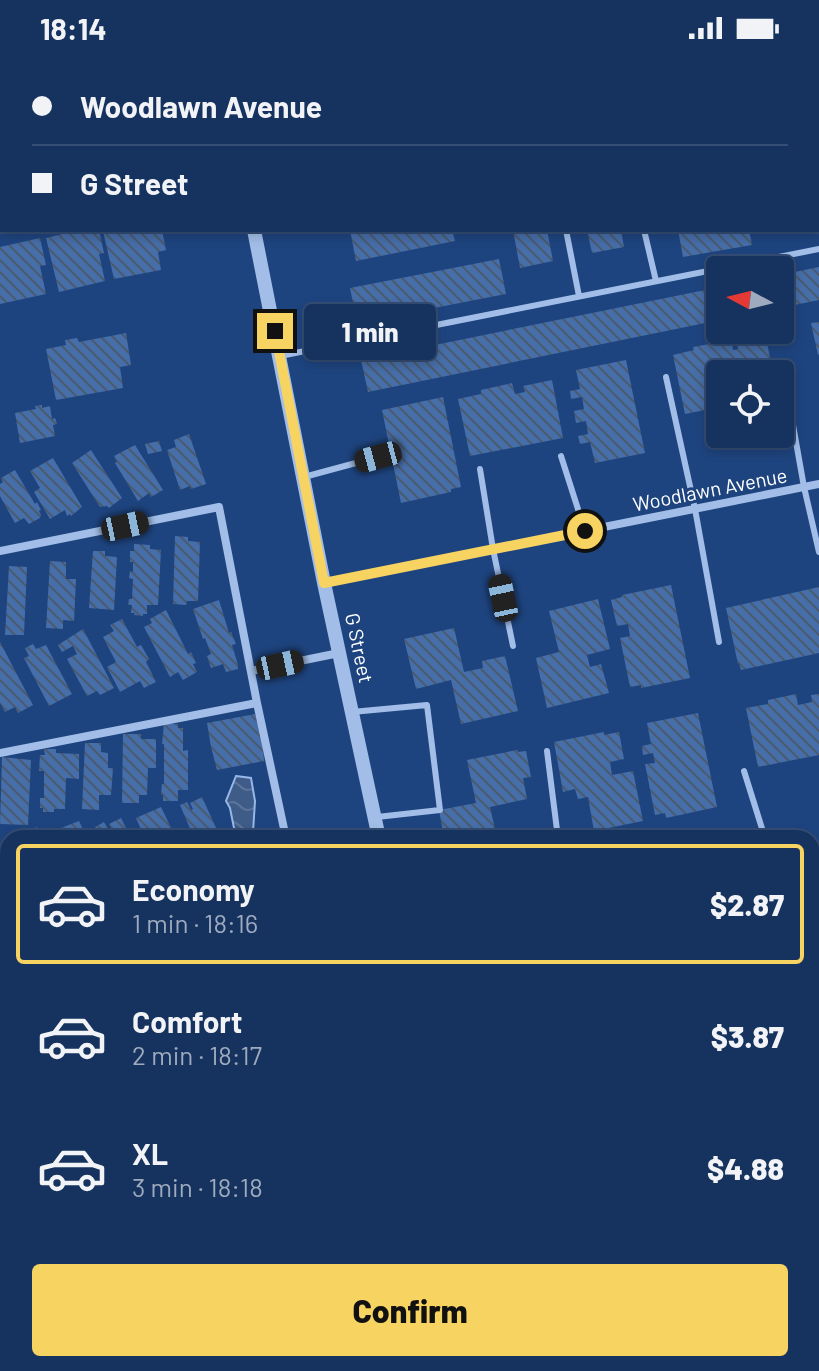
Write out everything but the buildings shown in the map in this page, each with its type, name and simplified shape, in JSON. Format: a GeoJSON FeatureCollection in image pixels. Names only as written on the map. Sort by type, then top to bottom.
{"type":"FeatureCollection","features":[{"type":"Feature","properties":{"kind":"street","name":"G Street"},"geometry":{"type":"LineString","coordinates":[[254,232],[324,583],[377,830]]}},
{"type":"Feature","properties":{"kind":"street","name":"Woodlawn Avenue"},"geometry":{"type":"LineString","coordinates":[[324,583],[819,484]]}},
{"type":"Feature","properties":{"kind":"street"},"geometry":{"type":"LineString","coordinates":[[0,551],[219,507],[284,830]]}},
{"type":"Feature","properties":{"kind":"street"},"geometry":{"type":"LineString","coordinates":[[251,671],[339,653]]}},
{"type":"Feature","properties":{"kind":"street"},"geometry":{"type":"LineString","coordinates":[[0,753],[257,703]]}},
{"type":"Feature","properties":{"kind":"lane"},"geometry":{"type":"LineString","coordinates":[[566,232],[579,296]]}},
{"type":"Feature","properties":{"kind":"lane"},"geometry":{"type":"LineString","coordinates":[[644,232],[656,281]]}},
{"type":"Feature","properties":{"kind":"lane"},"geometry":{"type":"LineString","coordinates":[[280,356],[819,249]]}},
{"type":"Feature","properties":{"kind":"lane"},"geometry":{"type":"LineString","coordinates":[[666,377],[695,509],[719,642]]}},
{"type":"Feature","properties":{"kind":"lane"},"geometry":{"type":"LineString","coordinates":[[794,431],[819,552]]}},
{"type":"Feature","properties":{"kind":"lane"},"geometry":{"type":"LineString","coordinates":[[561,456],[585,531]]}},
{"type":"Feature","properties":{"kind":"lane"},"geometry":{"type":"LineString","coordinates":[[304,477],[378,457]]}},
{"type":"Feature","properties":{"kind":"lane"},"geometry":{"type":"LineString","coordinates":[[480,469],[513,646]]}},
{"type":"Feature","properties":{"kind":"lane"},"geometry":{"type":"LineString","coordinates":[[352,712],[427,705],[440,810],[375,817]]}},
{"type":"Feature","properties":{"kind":"lane"},"geometry":{"type":"LineString","coordinates":[[547,751],[557,830]]}},
{"type":"Feature","properties":{"kind":"lane"},"geometry":{"type":"LineString","coordinates":[[744,771],[762,830]]}},
{"type":"Feature","properties":{"kind":"water"},"geometry":{"type":"Polygon","coordinates":[[[236,776],[251,778],[255,801],[253,830],[234,830],[226,801],[236,776]]]}},
{"type":"Feature","properties":{"kind":"route"},"geometry":{"type":"LineString","coordinates":[[275,331],[324,583],[585,531]]}}]}
